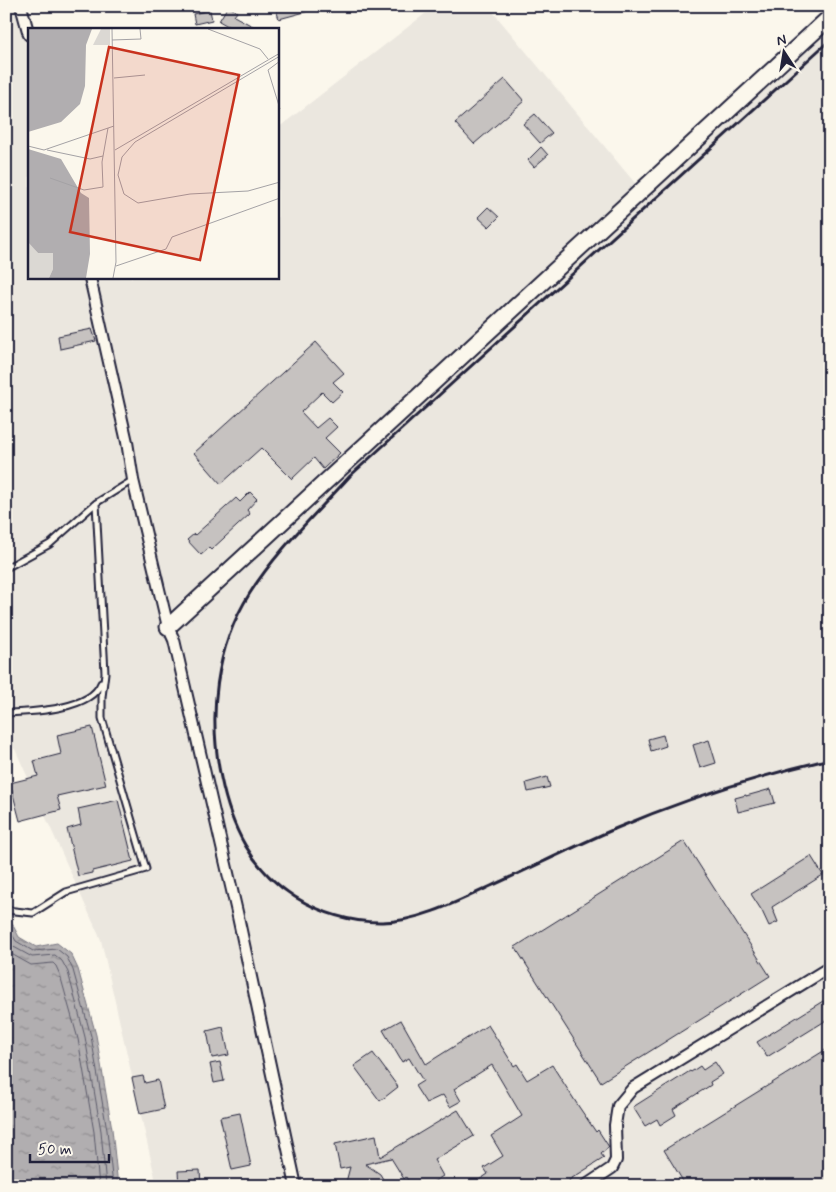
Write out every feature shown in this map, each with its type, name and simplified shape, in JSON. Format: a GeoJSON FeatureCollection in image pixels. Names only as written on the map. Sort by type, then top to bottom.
{"type":"FeatureCollection","features":[{"type":"Feature","properties":{"kind":"main road"},"geometry":{"type":"LineString","coordinates":[[168,627],[830,17]]}},
{"type":"Feature","properties":{"kind":"street"},"geometry":{"type":"LineString","coordinates":[[21,6],[28,31]]}},
{"type":"Feature","properties":{"kind":"street"},"geometry":{"type":"LineString","coordinates":[[90,279],[127,442],[133,480],[168,627],[174,640],[237,912],[296,1186]]}},
{"type":"Feature","properties":{"kind":"street"},"geometry":{"type":"LineString","coordinates":[[586,1186],[612,1168],[616,1160],[618,1106],[633,1088],[830,967]]}},
{"type":"Feature","properties":{"kind":"lane"},"geometry":{"type":"LineString","coordinates":[[6,568],[50,544],[96,503],[133,480]]}},
{"type":"Feature","properties":{"kind":"lane"},"geometry":{"type":"LineString","coordinates":[[6,910],[33,913],[66,892],[146,869],[102,718],[105,673],[96,503]]}},
{"type":"Feature","properties":{"kind":"lane"},"geometry":{"type":"LineString","coordinates":[[6,712],[28,712],[59,708],[87,698],[99,690],[105,673]]}},
{"type":"Feature","properties":{"kind":"shaded area"},"geometry":{"type":"Polygon","coordinates":[[[6,6],[13,6],[28,50],[28,279],[279,279],[279,127],[435,6],[488,6],[644,194],[830,24],[830,1186],[157,1186],[101,940],[15,749],[6,745],[6,6]]]}},
{"type":"Feature","properties":{"kind":"water"},"geometry":{"type":"Polygon","coordinates":[[[6,912],[19,937],[36,947],[57,943],[71,954],[78,969],[96,1035],[112,1129],[118,1186],[6,1186],[6,912]]]}},
{"type":"Feature","properties":{"kind":"building"},"geometry":{"type":"Polygon","coordinates":[[[228,6],[237,12],[234,16],[256,28],[231,28],[219,21],[228,6]]]}},
{"type":"Feature","properties":{"kind":"building"},"geometry":{"type":"Polygon","coordinates":[[[275,6],[316,6],[316,9],[279,19],[275,6]]]}},
{"type":"Feature","properties":{"kind":"building"},"geometry":{"type":"Polygon","coordinates":[[[210,10],[212,20],[195,24],[193,14],[210,10]]]}},
{"type":"Feature","properties":{"kind":"building"},"geometry":{"type":"Polygon","coordinates":[[[505,79],[524,101],[474,144],[455,123],[505,79]]]}},
{"type":"Feature","properties":{"kind":"building"},"geometry":{"type":"Polygon","coordinates":[[[535,114],[552,133],[540,143],[523,124],[535,114]]]}},
{"type":"Feature","properties":{"kind":"building"},"geometry":{"type":"Polygon","coordinates":[[[541,147],[548,155],[534,167],[528,160],[541,147]]]}},
{"type":"Feature","properties":{"kind":"building"},"geometry":{"type":"Polygon","coordinates":[[[488,207],[499,217],[489,227],[478,217],[488,207]]]}},
{"type":"Feature","properties":{"kind":"building"},"geometry":{"type":"Polygon","coordinates":[[[92,329],[96,341],[60,349],[58,336],[92,329]]]}},
{"type":"Feature","properties":{"kind":"building"},"geometry":{"type":"Polygon","coordinates":[[[316,342],[344,373],[333,382],[343,392],[332,402],[322,392],[301,412],[316,428],[328,418],[337,427],[325,438],[340,453],[323,469],[314,458],[292,479],[261,448],[221,484],[194,453],[316,342]]]}},
{"type":"Feature","properties":{"kind":"building"},"geometry":{"type":"Polygon","coordinates":[[[250,492],[257,499],[247,510],[250,514],[211,550],[209,548],[201,555],[187,540],[236,498],[240,502],[250,492]]]}},
{"type":"Feature","properties":{"kind":"building"},"geometry":{"type":"Polygon","coordinates":[[[92,727],[106,785],[57,796],[61,810],[20,821],[10,783],[38,776],[34,761],[61,754],[57,735],[92,727]]]}},
{"type":"Feature","properties":{"kind":"building"},"geometry":{"type":"Polygon","coordinates":[[[663,735],[666,746],[651,751],[648,739],[663,735]]]}},
{"type":"Feature","properties":{"kind":"building"},"geometry":{"type":"Polygon","coordinates":[[[709,740],[716,763],[700,768],[693,745],[709,740]]]}},
{"type":"Feature","properties":{"kind":"building"},"geometry":{"type":"Polygon","coordinates":[[[547,777],[550,787],[528,792],[526,783],[547,777]]]}},
{"type":"Feature","properties":{"kind":"building"},"geometry":{"type":"Polygon","coordinates":[[[771,789],[775,803],[738,812],[735,798],[771,789]]]}},
{"type":"Feature","properties":{"kind":"building"},"geometry":{"type":"Polygon","coordinates":[[[118,800],[133,861],[78,876],[67,829],[81,825],[78,809],[118,800]]]}},
{"type":"Feature","properties":{"kind":"building"},"geometry":{"type":"Polygon","coordinates":[[[684,841],[770,976],[601,1082],[515,947],[684,841]]]}},
{"type":"Feature","properties":{"kind":"building"},"geometry":{"type":"Polygon","coordinates":[[[811,856],[823,875],[772,907],[778,922],[769,926],[751,894],[811,856]]]}},
{"type":"Feature","properties":{"kind":"building"},"geometry":{"type":"Polygon","coordinates":[[[823,1001],[830,1012],[830,1018],[767,1057],[757,1042],[823,1001]]]}},
{"type":"Feature","properties":{"kind":"building"},"geometry":{"type":"Polygon","coordinates":[[[401,1020],[426,1064],[488,1025],[514,1066],[517,1064],[527,1080],[552,1065],[596,1132],[598,1130],[609,1147],[601,1154],[604,1158],[569,1180],[572,1186],[470,1186],[488,1174],[484,1168],[503,1156],[491,1136],[522,1116],[492,1065],[454,1089],[461,1101],[450,1107],[443,1095],[426,1103],[415,1086],[423,1081],[409,1058],[402,1062],[383,1030],[401,1020]]]}},
{"type":"Feature","properties":{"kind":"building"},"geometry":{"type":"Polygon","coordinates":[[[223,1027],[229,1055],[212,1058],[207,1031],[223,1027]]]}},
{"type":"Feature","properties":{"kind":"building"},"geometry":{"type":"Polygon","coordinates":[[[830,1047],[830,1183],[825,1186],[686,1186],[664,1150],[830,1047]]]}},
{"type":"Feature","properties":{"kind":"building"},"geometry":{"type":"Polygon","coordinates":[[[373,1053],[398,1087],[380,1101],[354,1066],[373,1053]]]}},
{"type":"Feature","properties":{"kind":"building"},"geometry":{"type":"Polygon","coordinates":[[[220,1062],[224,1081],[214,1083],[210,1064],[220,1062]]]}},
{"type":"Feature","properties":{"kind":"building"},"geometry":{"type":"Polygon","coordinates":[[[715,1062],[723,1074],[710,1082],[711,1085],[673,1109],[676,1115],[660,1125],[657,1119],[645,1126],[633,1107],[690,1071],[700,1066],[703,1070],[715,1062]]]}},
{"type":"Feature","properties":{"kind":"building"},"geometry":{"type":"Polygon","coordinates":[[[143,1076],[145,1083],[158,1080],[164,1109],[140,1114],[132,1078],[143,1076]]]}},
{"type":"Feature","properties":{"kind":"building"},"geometry":{"type":"Polygon","coordinates":[[[458,1110],[474,1136],[434,1160],[443,1176],[427,1186],[411,1186],[406,1177],[404,1179],[391,1158],[365,1164],[380,1174],[387,1186],[345,1186],[350,1167],[340,1169],[335,1144],[376,1135],[380,1157],[458,1110]]]}},
{"type":"Feature","properties":{"kind":"building"},"geometry":{"type":"Polygon","coordinates":[[[240,1113],[251,1166],[232,1170],[220,1117],[240,1113]]]}},
{"type":"Feature","properties":{"kind":"building"},"geometry":{"type":"Polygon","coordinates":[[[200,1170],[201,1186],[179,1186],[178,1171],[200,1170]]]}},
{"type":"Feature","properties":{"kind":"railway"},"geometry":{"type":"LineString","coordinates":[[830,40],[350,476],[297,533],[261,577],[238,614],[222,659],[215,707],[217,755],[225,796],[237,830],[255,860],[280,886],[305,903],[336,916],[369,922],[408,919],[437,910],[601,835],[669,807],[749,781],[830,759]]}}]}
